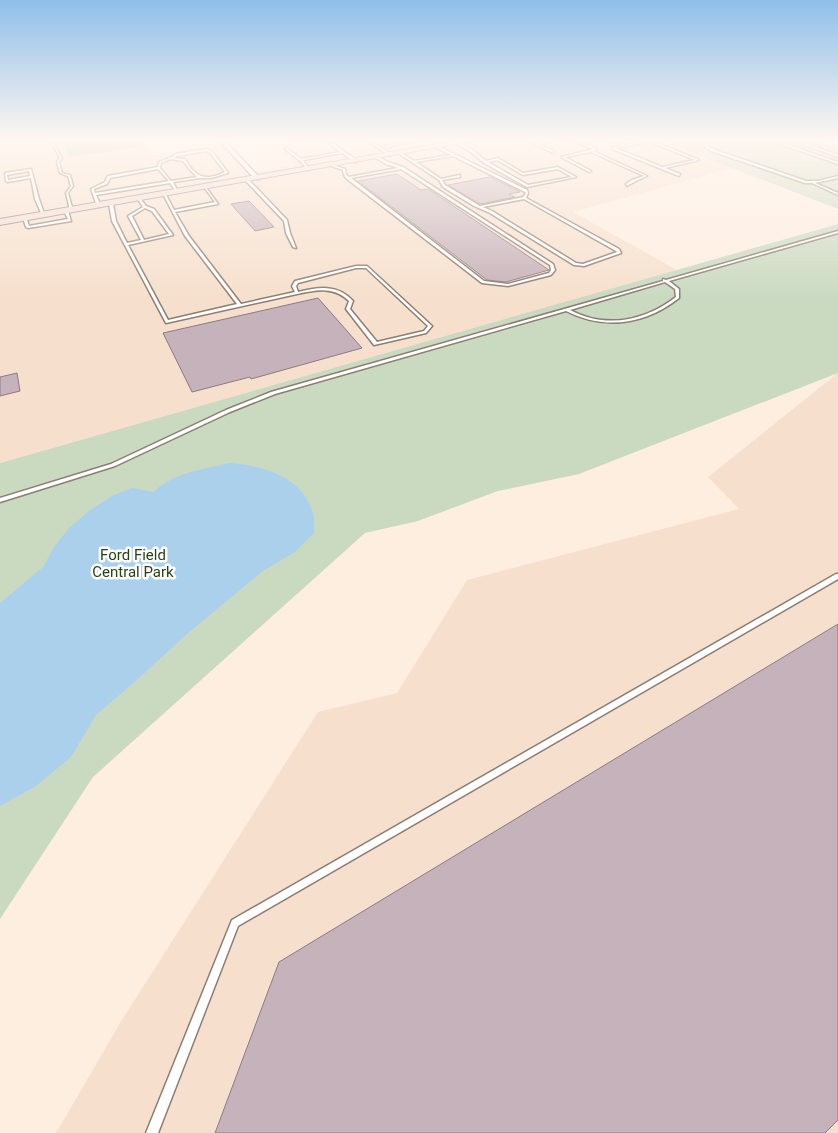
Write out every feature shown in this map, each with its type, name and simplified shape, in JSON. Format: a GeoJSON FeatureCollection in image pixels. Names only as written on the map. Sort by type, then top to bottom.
{"type":"FeatureCollection","features":[{"type":"Feature","properties":{"kind":"main road"},"geometry":{"type":"LineString","coordinates":[[0,222],[177,192]]}},
{"type":"Feature","properties":{"kind":"lane"},"geometry":{"type":"LineString","coordinates":[[37,192],[44,215]]}},
{"type":"Feature","properties":{"kind":"lane"},"geometry":{"type":"LineString","coordinates":[[25,218],[28,227],[70,220],[68,192]]}},
{"type":"Feature","properties":{"kind":"lane"},"geometry":{"type":"LineString","coordinates":[[99,206],[94,194],[108,192]]}},
{"type":"Feature","properties":{"kind":"lane"},"geometry":{"type":"LineString","coordinates":[[173,211],[217,203],[209,192]]}},
{"type":"Feature","properties":{"kind":"lane"},"geometry":{"type":"LineString","coordinates":[[258,192],[286,221],[288,233],[295,247]]}},
{"type":"Feature","properties":{"kind":"lane"},"geometry":{"type":"LineString","coordinates":[[366,192],[483,282],[508,285],[550,274],[553,270],[552,265],[439,192]]}},
{"type":"Feature","properties":{"kind":"lane"},"geometry":{"type":"LineString","coordinates":[[454,192],[480,207],[491,212],[575,264],[582,265],[619,253],[618,250],[524,198],[480,207]]}},
{"type":"Feature","properties":{"kind":"lane"},"geometry":{"type":"LineString","coordinates":[[524,198],[526,192]]}},
{"type":"Feature","properties":{"kind":"lane"},"geometry":{"type":"LineString","coordinates":[[164,194],[188,236],[240,305]]}},
{"type":"Feature","properties":{"kind":"lane"},"geometry":{"type":"LineString","coordinates":[[126,244],[171,235],[154,212],[145,207],[139,198]]}},
{"type":"Feature","properties":{"kind":"lane"},"geometry":{"type":"LineString","coordinates":[[111,204],[114,220],[166,322],[325,288],[344,294],[351,301],[348,309],[376,344],[425,332],[430,326],[367,268],[356,267],[296,282],[294,286],[297,293]]}},
{"type":"Feature","properties":{"kind":"lane"},"geometry":{"type":"LineString","coordinates":[[143,241],[130,216],[145,207]]}},
{"type":"Feature","properties":{"kind":"lane"},"geometry":{"type":"LineString","coordinates":[[0,500],[114,465],[228,411],[273,393],[828,233],[838,232]]}},
{"type":"Feature","properties":{"kind":"lane"},"geometry":{"type":"LineString","coordinates":[[566,309],[576,316],[586,319],[605,321],[638,319],[668,308],[678,297],[677,289],[664,280]]}},
{"type":"Feature","properties":{"kind":"lane"},"geometry":{"type":"LineString","coordinates":[[152,1133],[235,923],[838,576]]}},
{"type":"Feature","properties":{"kind":"shaded area"},"geometry":{"type":"Polygon","coordinates":[[[0,192],[646,192],[573,212],[677,270],[0,463],[0,192]]]}},
{"type":"Feature","properties":{"kind":"shaded area"},"geometry":{"type":"Polygon","coordinates":[[[838,373],[838,1133],[56,1133],[120,1023],[318,712],[397,693],[467,580],[739,509],[708,477],[838,373]]]}},
{"type":"Feature","properties":{"kind":"green space"},"geometry":{"type":"Polygon","coordinates":[[[794,192],[838,192],[838,209],[794,192]]]}},
{"type":"Feature","properties":{"kind":"green space","name":"Ford Field Central Park"},"geometry":{"type":"Polygon","coordinates":[[[838,224],[838,373],[579,474],[498,491],[418,521],[365,533],[93,777],[0,919],[0,463],[838,224]]]}},
{"type":"Feature","properties":{"kind":"water"},"geometry":{"type":"Polygon","coordinates":[[[229,463],[268,470],[291,482],[308,501],[314,516],[314,533],[295,552],[263,571],[187,634],[96,715],[71,757],[36,786],[0,806],[0,603],[43,567],[54,547],[69,528],[89,511],[112,496],[132,488],[154,492],[179,476],[229,463]]]}},
{"type":"Feature","properties":{"kind":"building"},"geometry":{"type":"Polygon","coordinates":[[[372,192],[432,192],[549,270],[506,282],[487,280],[372,192]]]}},
{"type":"Feature","properties":{"kind":"building"},"geometry":{"type":"Polygon","coordinates":[[[460,192],[520,192],[509,194],[515,197],[480,204],[460,192]]]}},
{"type":"Feature","properties":{"kind":"building"},"geometry":{"type":"Polygon","coordinates":[[[249,201],[274,227],[255,231],[231,204],[249,201]]]}},
{"type":"Feature","properties":{"kind":"building"},"geometry":{"type":"Polygon","coordinates":[[[318,298],[362,348],[251,379],[250,377],[192,392],[163,333],[318,298]]]}},
{"type":"Feature","properties":{"kind":"building"},"geometry":{"type":"Polygon","coordinates":[[[17,373],[20,391],[0,396],[0,377],[17,373]]]}},
{"type":"Feature","properties":{"kind":"building"},"geometry":{"type":"Polygon","coordinates":[[[838,624],[838,1120],[825,1133],[215,1133],[279,962],[838,624]]]}}]}
